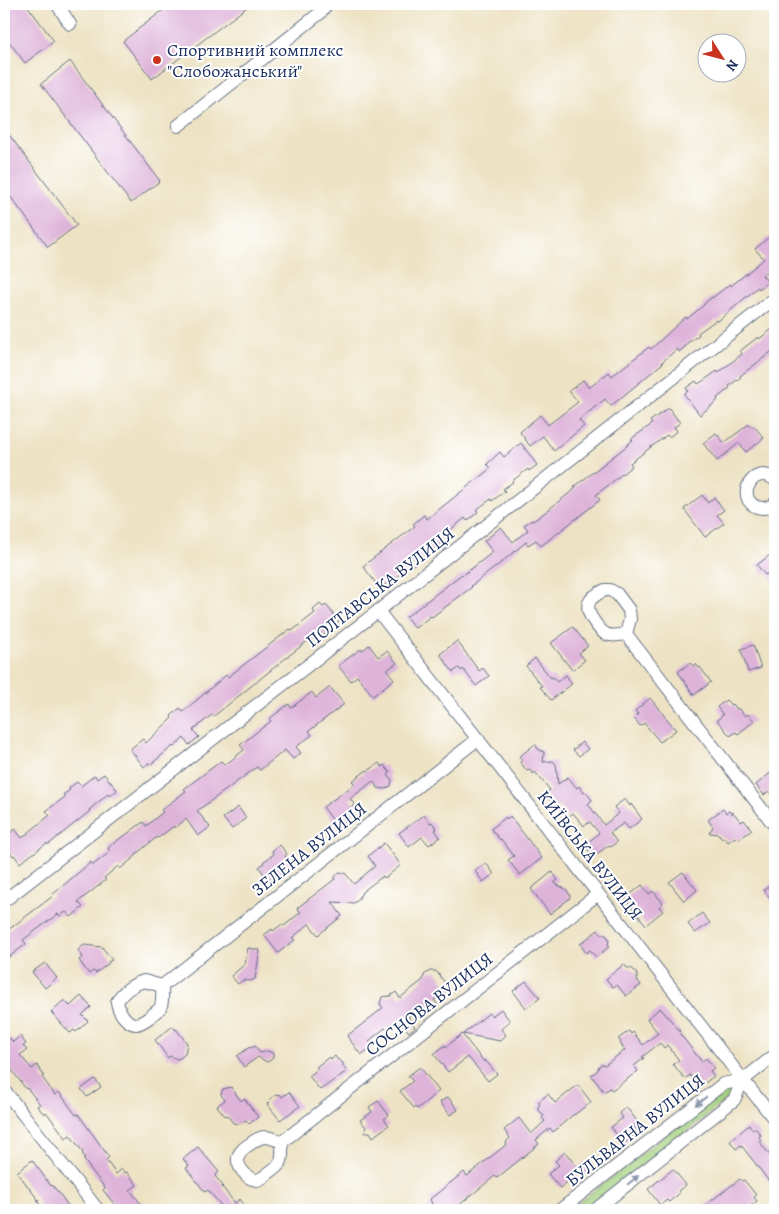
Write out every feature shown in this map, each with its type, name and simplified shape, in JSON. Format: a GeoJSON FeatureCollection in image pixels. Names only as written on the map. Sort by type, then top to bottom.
{"type":"FeatureCollection","features":[{"type":"Feature","properties":{"kind":"street"},"geometry":{"type":"LineString","coordinates":[[57,4],[70,24]]}},
{"type":"Feature","properties":{"kind":"street"},"geometry":{"type":"LineString","coordinates":[[178,126],[320,13],[327,4]]}},
{"type":"Feature","properties":{"kind":"street","name":"ПОЛТАВСЬКА ВУЛИЦЯ"},"geometry":{"type":"LineString","coordinates":[[4,901],[378,611],[775,298]]}},
{"type":"Feature","properties":{"kind":"street"},"geometry":{"type":"LineString","coordinates":[[775,480],[767,475],[759,476],[748,485],[747,492],[753,505],[760,508],[768,508],[775,505]]}},
{"type":"Feature","properties":{"kind":"street","name":"КИЇВСЬКА ВУЛИЦЯ"},"geometry":{"type":"LineString","coordinates":[[378,611],[775,1120]]}},
{"type":"Feature","properties":{"kind":"street"},"geometry":{"type":"LineString","coordinates":[[626,634],[775,826]]}},
{"type":"Feature","properties":{"kind":"street","name":"ЗЕЛЕНА ВУЛИЦЯ"},"geometry":{"type":"LineString","coordinates":[[162,986],[478,739]]}},
{"type":"Feature","properties":{"kind":"street","name":"СОСНОВА ВУЛИЦЯ"},"geometry":{"type":"LineString","coordinates":[[282,1142],[598,894]]}},
{"type":"Feature","properties":{"kind":"street"},"geometry":{"type":"LineString","coordinates":[[595,1210],[734,1100],[743,1080],[775,1055]]}},
{"type":"Feature","properties":{"kind":"street","name":"БУЛЬВАРНА ВУЛИЦЯ"},"geometry":{"type":"LineString","coordinates":[[560,1210],[723,1084],[743,1080]]}},
{"type":"Feature","properties":{"kind":"street"},"geometry":{"type":"LineString","coordinates":[[4,1090],[98,1210]]}},
{"type":"Feature","properties":{"kind":"street"},"geometry":{"type":"LineString","coordinates":[[762,1102],[775,1103]]}},
{"type":"Feature","properties":{"kind":"green space"},"geometry":{"type":"Polygon","coordinates":[[[727,1089],[732,1094],[730,1097],[586,1210],[569,1210],[724,1090],[727,1089]]]}},
{"type":"Feature","properties":{"kind":"building"},"geometry":{"type":"Polygon","coordinates":[[[4,4],[26,4],[54,41],[25,63],[4,35],[4,4]]]}},
{"type":"Feature","properties":{"kind":"building","name":"Спортивний комплекс \"Слобожанський\""},"geometry":{"type":"Polygon","coordinates":[[[171,4],[251,4],[152,79],[123,41],[171,4]]]}},
{"type":"Feature","properties":{"kind":"building"},"geometry":{"type":"Polygon","coordinates":[[[70,61],[160,181],[131,203],[41,84],[70,61]]]}},
{"type":"Feature","properties":{"kind":"building"},"geometry":{"type":"Polygon","coordinates":[[[4,128],[77,225],[48,247],[4,188],[4,128]]]}},
{"type":"Feature","properties":{"kind":"building"},"geometry":{"type":"Polygon","coordinates":[[[769,237],[775,244],[775,265],[762,275],[768,282],[759,289],[758,287],[717,322],[716,320],[698,333],[699,335],[686,344],[679,352],[677,349],[611,406],[605,399],[579,420],[584,426],[554,451],[543,436],[530,446],[520,432],[540,415],[548,425],[578,402],[569,391],[583,380],[589,388],[609,372],[612,376],[649,347],[651,349],[686,317],[687,319],[712,297],[730,284],[731,286],[764,259],[755,249],[769,237]]]}},
{"type":"Feature","properties":{"kind":"building"},"geometry":{"type":"Polygon","coordinates":[[[775,327],[775,349],[740,376],[729,386],[730,388],[717,398],[718,400],[700,415],[684,394],[688,391],[686,388],[696,381],[698,384],[717,371],[718,373],[742,354],[740,351],[775,327]]]}},
{"type":"Feature","properties":{"kind":"building"},"geometry":{"type":"Polygon","coordinates":[[[669,408],[680,423],[674,427],[677,431],[669,437],[667,435],[630,463],[632,466],[596,495],[600,500],[541,546],[536,540],[528,545],[526,542],[472,587],[415,628],[406,617],[493,552],[484,541],[501,527],[513,542],[528,530],[524,525],[539,517],[576,488],[574,487],[628,445],[633,440],[631,439],[652,424],[650,421],[669,408]]]}},
{"type":"Feature","properties":{"kind":"building"},"geometry":{"type":"Polygon","coordinates":[[[749,424],[752,427],[754,426],[764,438],[746,452],[739,443],[717,461],[703,443],[716,433],[724,443],[749,424]]]}},
{"type":"Feature","properties":{"kind":"building"},"geometry":{"type":"Polygon","coordinates":[[[521,443],[537,465],[512,481],[503,489],[505,491],[476,510],[478,512],[467,521],[465,518],[439,539],[442,542],[424,557],[385,585],[382,583],[378,586],[363,566],[415,526],[413,524],[424,515],[427,519],[491,468],[487,464],[500,452],[504,457],[521,443]]]}},
{"type":"Feature","properties":{"kind":"building"},"geometry":{"type":"Polygon","coordinates":[[[702,495],[708,503],[714,497],[724,510],[717,515],[724,523],[705,537],[684,509],[702,495]]]}},
{"type":"Feature","properties":{"kind":"building"},"geometry":{"type":"Polygon","coordinates":[[[770,555],[775,562],[775,583],[768,573],[765,575],[757,565],[770,555]]]}},
{"type":"Feature","properties":{"kind":"building"},"geometry":{"type":"Polygon","coordinates":[[[320,604],[323,607],[326,605],[339,621],[331,629],[315,640],[313,637],[214,716],[213,714],[193,730],[199,737],[189,745],[184,738],[150,765],[149,763],[144,767],[130,749],[143,739],[146,743],[180,708],[183,712],[226,675],[228,677],[290,629],[292,631],[315,613],[313,610],[320,604]]]}},
{"type":"Feature","properties":{"kind":"building"},"geometry":{"type":"Polygon","coordinates":[[[573,627],[588,646],[579,653],[585,660],[572,670],[551,643],[573,627]]]}},
{"type":"Feature","properties":{"kind":"building"},"geometry":{"type":"Polygon","coordinates":[[[457,641],[479,671],[483,668],[489,676],[476,686],[463,669],[461,671],[459,668],[453,672],[440,654],[457,641]]]}},
{"type":"Feature","properties":{"kind":"building"},"geometry":{"type":"Polygon","coordinates":[[[369,645],[378,657],[387,651],[397,663],[387,670],[394,679],[373,696],[357,676],[351,681],[338,666],[369,645]]]}},
{"type":"Feature","properties":{"kind":"building"},"geometry":{"type":"Polygon","coordinates":[[[753,645],[761,668],[748,672],[741,649],[753,645]]]}},
{"type":"Feature","properties":{"kind":"building"},"geometry":{"type":"Polygon","coordinates":[[[535,658],[551,678],[553,677],[557,682],[566,675],[572,684],[551,700],[526,666],[535,658]]]}},
{"type":"Feature","properties":{"kind":"building"},"geometry":{"type":"Polygon","coordinates":[[[690,663],[693,666],[696,664],[700,667],[711,682],[694,695],[678,672],[690,663]]]}},
{"type":"Feature","properties":{"kind":"building"},"geometry":{"type":"Polygon","coordinates":[[[330,687],[344,704],[309,731],[312,735],[296,747],[301,753],[293,759],[285,750],[260,770],[257,767],[197,811],[210,827],[198,836],[186,819],[175,828],[174,826],[157,837],[120,869],[118,866],[104,878],[106,880],[78,902],[83,907],[71,917],[66,912],[60,916],[58,914],[23,940],[26,944],[9,957],[4,950],[4,933],[53,896],[91,862],[93,865],[110,852],[108,848],[123,836],[143,822],[146,826],[163,812],[161,810],[186,791],[184,789],[221,761],[225,765],[244,750],[240,745],[271,721],[269,719],[289,704],[291,708],[312,692],[316,698],[330,687]]]}},
{"type":"Feature","properties":{"kind":"building"},"geometry":{"type":"Polygon","coordinates":[[[650,698],[676,730],[660,742],[644,723],[640,726],[634,718],[638,714],[635,711],[650,698]]]}},
{"type":"Feature","properties":{"kind":"building"},"geometry":{"type":"Polygon","coordinates":[[[726,700],[745,716],[748,714],[754,721],[738,734],[736,732],[730,736],[717,720],[723,715],[717,707],[726,700]]]}},
{"type":"Feature","properties":{"kind":"building"},"geometry":{"type":"Polygon","coordinates":[[[582,742],[588,749],[579,756],[573,750],[582,742]]]}},
{"type":"Feature","properties":{"kind":"building"},"geometry":{"type":"Polygon","coordinates":[[[535,744],[538,749],[544,752],[543,762],[553,761],[556,764],[558,784],[568,777],[577,788],[579,786],[584,793],[586,792],[592,800],[588,804],[604,825],[619,813],[614,807],[625,799],[642,819],[629,829],[624,823],[610,833],[617,842],[611,847],[609,845],[593,857],[585,845],[599,833],[590,822],[584,826],[573,813],[568,817],[559,805],[556,808],[545,794],[550,790],[535,772],[533,774],[530,770],[527,771],[520,762],[522,760],[519,757],[535,744]]]}},
{"type":"Feature","properties":{"kind":"building"},"geometry":{"type":"Polygon","coordinates":[[[379,763],[382,767],[384,765],[390,773],[388,775],[392,780],[391,786],[385,789],[378,788],[373,781],[350,799],[355,805],[349,809],[351,811],[346,815],[349,818],[337,826],[323,807],[355,784],[352,781],[379,763]]]}},
{"type":"Feature","properties":{"kind":"building"},"geometry":{"type":"Polygon","coordinates":[[[775,769],[775,799],[769,791],[764,795],[756,785],[775,769]]]}},
{"type":"Feature","properties":{"kind":"building"},"geometry":{"type":"Polygon","coordinates":[[[104,774],[117,790],[110,796],[108,794],[48,845],[47,843],[20,863],[13,856],[4,844],[4,838],[15,829],[22,838],[50,815],[46,811],[65,797],[63,795],[70,790],[69,788],[77,782],[81,786],[95,775],[97,779],[104,774]]]}},
{"type":"Feature","properties":{"kind":"building"},"geometry":{"type":"Polygon","coordinates":[[[238,807],[246,818],[232,829],[223,818],[238,807]]]}},
{"type":"Feature","properties":{"kind":"building"},"geometry":{"type":"Polygon","coordinates":[[[723,809],[726,813],[729,811],[732,814],[733,812],[741,822],[744,820],[752,830],[738,840],[735,837],[728,842],[724,837],[722,839],[719,834],[709,833],[713,827],[708,820],[723,809]]]}},
{"type":"Feature","properties":{"kind":"building"},"geometry":{"type":"Polygon","coordinates":[[[424,815],[430,823],[432,822],[440,837],[429,845],[422,837],[409,847],[399,833],[424,815]]]}},
{"type":"Feature","properties":{"kind":"building"},"geometry":{"type":"Polygon","coordinates":[[[510,816],[542,858],[520,875],[508,860],[514,856],[491,829],[510,816]]]}},
{"type":"Feature","properties":{"kind":"building"},"geometry":{"type":"Polygon","coordinates":[[[384,843],[401,865],[385,878],[383,876],[362,892],[354,903],[332,902],[342,916],[318,935],[309,924],[292,938],[295,940],[278,953],[264,935],[282,924],[284,926],[301,912],[297,908],[335,879],[338,873],[345,873],[354,884],[375,866],[368,856],[384,843]]]}},
{"type":"Feature","properties":{"kind":"building"},"geometry":{"type":"Polygon","coordinates":[[[280,845],[292,865],[275,878],[273,876],[268,880],[259,867],[274,854],[272,851],[280,845]]]}},
{"type":"Feature","properties":{"kind":"building"},"geometry":{"type":"Polygon","coordinates":[[[486,863],[494,874],[483,882],[475,871],[486,863]]]}},
{"type":"Feature","properties":{"kind":"building"},"geometry":{"type":"Polygon","coordinates":[[[552,872],[558,880],[554,883],[567,890],[570,896],[569,899],[550,914],[531,889],[552,872]]]}},
{"type":"Feature","properties":{"kind":"building"},"geometry":{"type":"Polygon","coordinates":[[[683,872],[697,890],[684,901],[669,882],[683,872]]]}},
{"type":"Feature","properties":{"kind":"building"},"geometry":{"type":"Polygon","coordinates":[[[775,881],[775,905],[764,890],[775,881]]]}},
{"type":"Feature","properties":{"kind":"building"},"geometry":{"type":"Polygon","coordinates":[[[642,885],[649,894],[653,891],[663,903],[659,907],[663,911],[646,925],[625,899],[642,885]]]}},
{"type":"Feature","properties":{"kind":"building"},"geometry":{"type":"Polygon","coordinates":[[[702,913],[710,923],[695,933],[688,924],[702,913]]]}},
{"type":"Feature","properties":{"kind":"building"},"geometry":{"type":"Polygon","coordinates":[[[598,930],[601,934],[607,936],[610,946],[596,957],[590,950],[586,953],[580,944],[598,930]]]}},
{"type":"Feature","properties":{"kind":"building"},"geometry":{"type":"Polygon","coordinates":[[[84,945],[102,947],[112,960],[96,973],[93,971],[89,974],[79,960],[83,957],[78,950],[84,945]]]}},
{"type":"Feature","properties":{"kind":"building"},"geometry":{"type":"Polygon","coordinates":[[[248,948],[260,950],[255,979],[250,981],[243,980],[238,984],[231,976],[245,964],[248,948]]]}},
{"type":"Feature","properties":{"kind":"building"},"geometry":{"type":"Polygon","coordinates":[[[45,963],[57,978],[45,988],[32,972],[45,963]]]}},
{"type":"Feature","properties":{"kind":"building"},"geometry":{"type":"Polygon","coordinates":[[[624,964],[627,968],[635,971],[637,980],[641,985],[626,996],[617,985],[613,987],[606,979],[624,964]]]}},
{"type":"Feature","properties":{"kind":"building"},"geometry":{"type":"Polygon","coordinates":[[[430,971],[436,971],[449,988],[434,1000],[439,1006],[428,1015],[422,1007],[408,1017],[415,1027],[409,1032],[401,1023],[397,1026],[395,1024],[387,1030],[385,1028],[369,1041],[373,1046],[361,1055],[347,1036],[383,1008],[380,1004],[382,997],[390,996],[396,992],[400,998],[423,980],[424,975],[430,971]]]}},
{"type":"Feature","properties":{"kind":"building"},"geometry":{"type":"Polygon","coordinates":[[[526,981],[540,998],[526,1008],[513,991],[526,981]]]}},
{"type":"Feature","properties":{"kind":"building"},"geometry":{"type":"Polygon","coordinates":[[[81,996],[91,1007],[82,1015],[88,1021],[76,1032],[74,1030],[70,1033],[51,1012],[64,1000],[70,1006],[81,996]]]}},
{"type":"Feature","properties":{"kind":"building"},"geometry":{"type":"Polygon","coordinates":[[[660,1008],[680,1031],[680,1034],[702,1062],[706,1058],[714,1068],[710,1071],[714,1076],[700,1087],[690,1075],[685,1079],[673,1064],[679,1060],[667,1045],[664,1048],[660,1043],[634,1066],[638,1071],[612,1090],[610,1088],[604,1092],[591,1075],[597,1071],[599,1066],[605,1065],[625,1050],[618,1039],[629,1031],[631,1034],[633,1032],[643,1045],[658,1033],[647,1019],[660,1008]]]}},
{"type":"Feature","properties":{"kind":"building"},"geometry":{"type":"Polygon","coordinates":[[[501,1009],[510,1021],[501,1029],[506,1035],[500,1041],[463,1034],[489,1013],[492,1016],[501,1009]]]}},
{"type":"Feature","properties":{"kind":"building"},"geometry":{"type":"Polygon","coordinates":[[[173,1026],[187,1043],[185,1054],[177,1059],[170,1056],[168,1058],[155,1040],[173,1026]]]}},
{"type":"Feature","properties":{"kind":"building"},"geometry":{"type":"Polygon","coordinates":[[[462,1034],[484,1062],[485,1060],[497,1074],[488,1081],[468,1057],[448,1072],[434,1054],[462,1034]]]}},
{"type":"Feature","properties":{"kind":"building"},"geometry":{"type":"Polygon","coordinates":[[[20,1036],[26,1044],[23,1046],[27,1050],[20,1055],[32,1069],[37,1065],[44,1076],[42,1077],[55,1095],[59,1092],[76,1115],[78,1114],[109,1157],[106,1160],[116,1174],[122,1169],[125,1173],[127,1172],[137,1185],[130,1190],[146,1210],[119,1210],[103,1190],[105,1188],[83,1159],[85,1158],[83,1152],[70,1135],[66,1138],[46,1112],[44,1114],[37,1106],[40,1104],[8,1065],[4,1068],[4,1042],[10,1038],[13,1042],[20,1036]]]}},
{"type":"Feature","properties":{"kind":"building"},"geometry":{"type":"Polygon","coordinates":[[[255,1046],[260,1053],[268,1051],[273,1053],[273,1057],[267,1062],[258,1057],[244,1067],[237,1056],[250,1047],[255,1046]]]}},
{"type":"Feature","properties":{"kind":"building"},"geometry":{"type":"Polygon","coordinates":[[[335,1056],[343,1063],[343,1067],[347,1071],[320,1090],[309,1076],[318,1069],[316,1067],[329,1057],[331,1059],[335,1056]]]}},
{"type":"Feature","properties":{"kind":"building"},"geometry":{"type":"Polygon","coordinates":[[[420,1067],[439,1091],[417,1109],[400,1091],[413,1081],[408,1076],[420,1067]]]}},
{"type":"Feature","properties":{"kind":"building"},"geometry":{"type":"Polygon","coordinates":[[[95,1079],[101,1087],[87,1097],[81,1089],[95,1079]]]}},
{"type":"Feature","properties":{"kind":"building"},"geometry":{"type":"Polygon","coordinates":[[[578,1085],[591,1102],[553,1132],[550,1128],[536,1140],[539,1144],[453,1210],[424,1210],[432,1204],[430,1199],[464,1172],[467,1176],[507,1144],[506,1142],[510,1138],[504,1130],[519,1118],[531,1134],[545,1121],[542,1118],[544,1116],[537,1108],[540,1105],[538,1102],[548,1094],[555,1103],[578,1085]]]}},
{"type":"Feature","properties":{"kind":"building"},"geometry":{"type":"Polygon","coordinates":[[[231,1087],[241,1101],[244,1098],[258,1117],[249,1124],[246,1120],[239,1124],[233,1123],[217,1106],[225,1100],[221,1095],[223,1089],[231,1087]]]}},
{"type":"Feature","properties":{"kind":"building"},"geometry":{"type":"Polygon","coordinates":[[[289,1092],[300,1106],[280,1120],[267,1104],[277,1094],[280,1094],[282,1097],[289,1092]]]}},
{"type":"Feature","properties":{"kind":"building"},"geometry":{"type":"Polygon","coordinates":[[[448,1097],[458,1110],[450,1115],[440,1102],[448,1097]]]}},
{"type":"Feature","properties":{"kind":"building"},"geometry":{"type":"Polygon","coordinates":[[[378,1101],[389,1115],[384,1119],[389,1125],[373,1137],[370,1132],[364,1133],[366,1127],[360,1120],[372,1112],[369,1107],[378,1101]]]}},
{"type":"Feature","properties":{"kind":"building"},"geometry":{"type":"Polygon","coordinates":[[[626,1107],[638,1122],[633,1126],[639,1132],[624,1144],[611,1127],[623,1118],[619,1113],[626,1107]]]}},
{"type":"Feature","properties":{"kind":"building"},"geometry":{"type":"Polygon","coordinates":[[[749,1125],[753,1130],[755,1128],[761,1135],[759,1137],[761,1140],[759,1141],[775,1162],[775,1189],[741,1145],[736,1149],[730,1141],[749,1125]]]}},
{"type":"Feature","properties":{"kind":"building"},"geometry":{"type":"Polygon","coordinates":[[[198,1147],[219,1172],[215,1176],[222,1187],[235,1203],[240,1199],[248,1210],[225,1210],[208,1190],[205,1192],[186,1168],[189,1166],[183,1159],[198,1147]]]}},
{"type":"Feature","properties":{"kind":"building"},"geometry":{"type":"Polygon","coordinates":[[[565,1152],[578,1168],[585,1162],[591,1170],[584,1176],[581,1171],[560,1188],[548,1174],[559,1165],[555,1161],[565,1152]]]}},
{"type":"Feature","properties":{"kind":"building"},"geometry":{"type":"Polygon","coordinates":[[[32,1160],[71,1210],[44,1210],[17,1172],[32,1160]]]}},
{"type":"Feature","properties":{"kind":"building"},"geometry":{"type":"Polygon","coordinates":[[[673,1169],[686,1185],[669,1202],[667,1200],[660,1205],[648,1189],[673,1169]]]}},
{"type":"Feature","properties":{"kind":"building"},"geometry":{"type":"Polygon","coordinates":[[[740,1179],[744,1180],[756,1195],[754,1197],[757,1201],[745,1210],[740,1210],[736,1205],[729,1210],[699,1210],[740,1179]]]}},
{"type":"Feature","properties":{"kind":"place","name":"Спортивний комплекс \"Слобожанський\""},"geometry":{"type":"Point","coordinates":[157,60]}}]}
